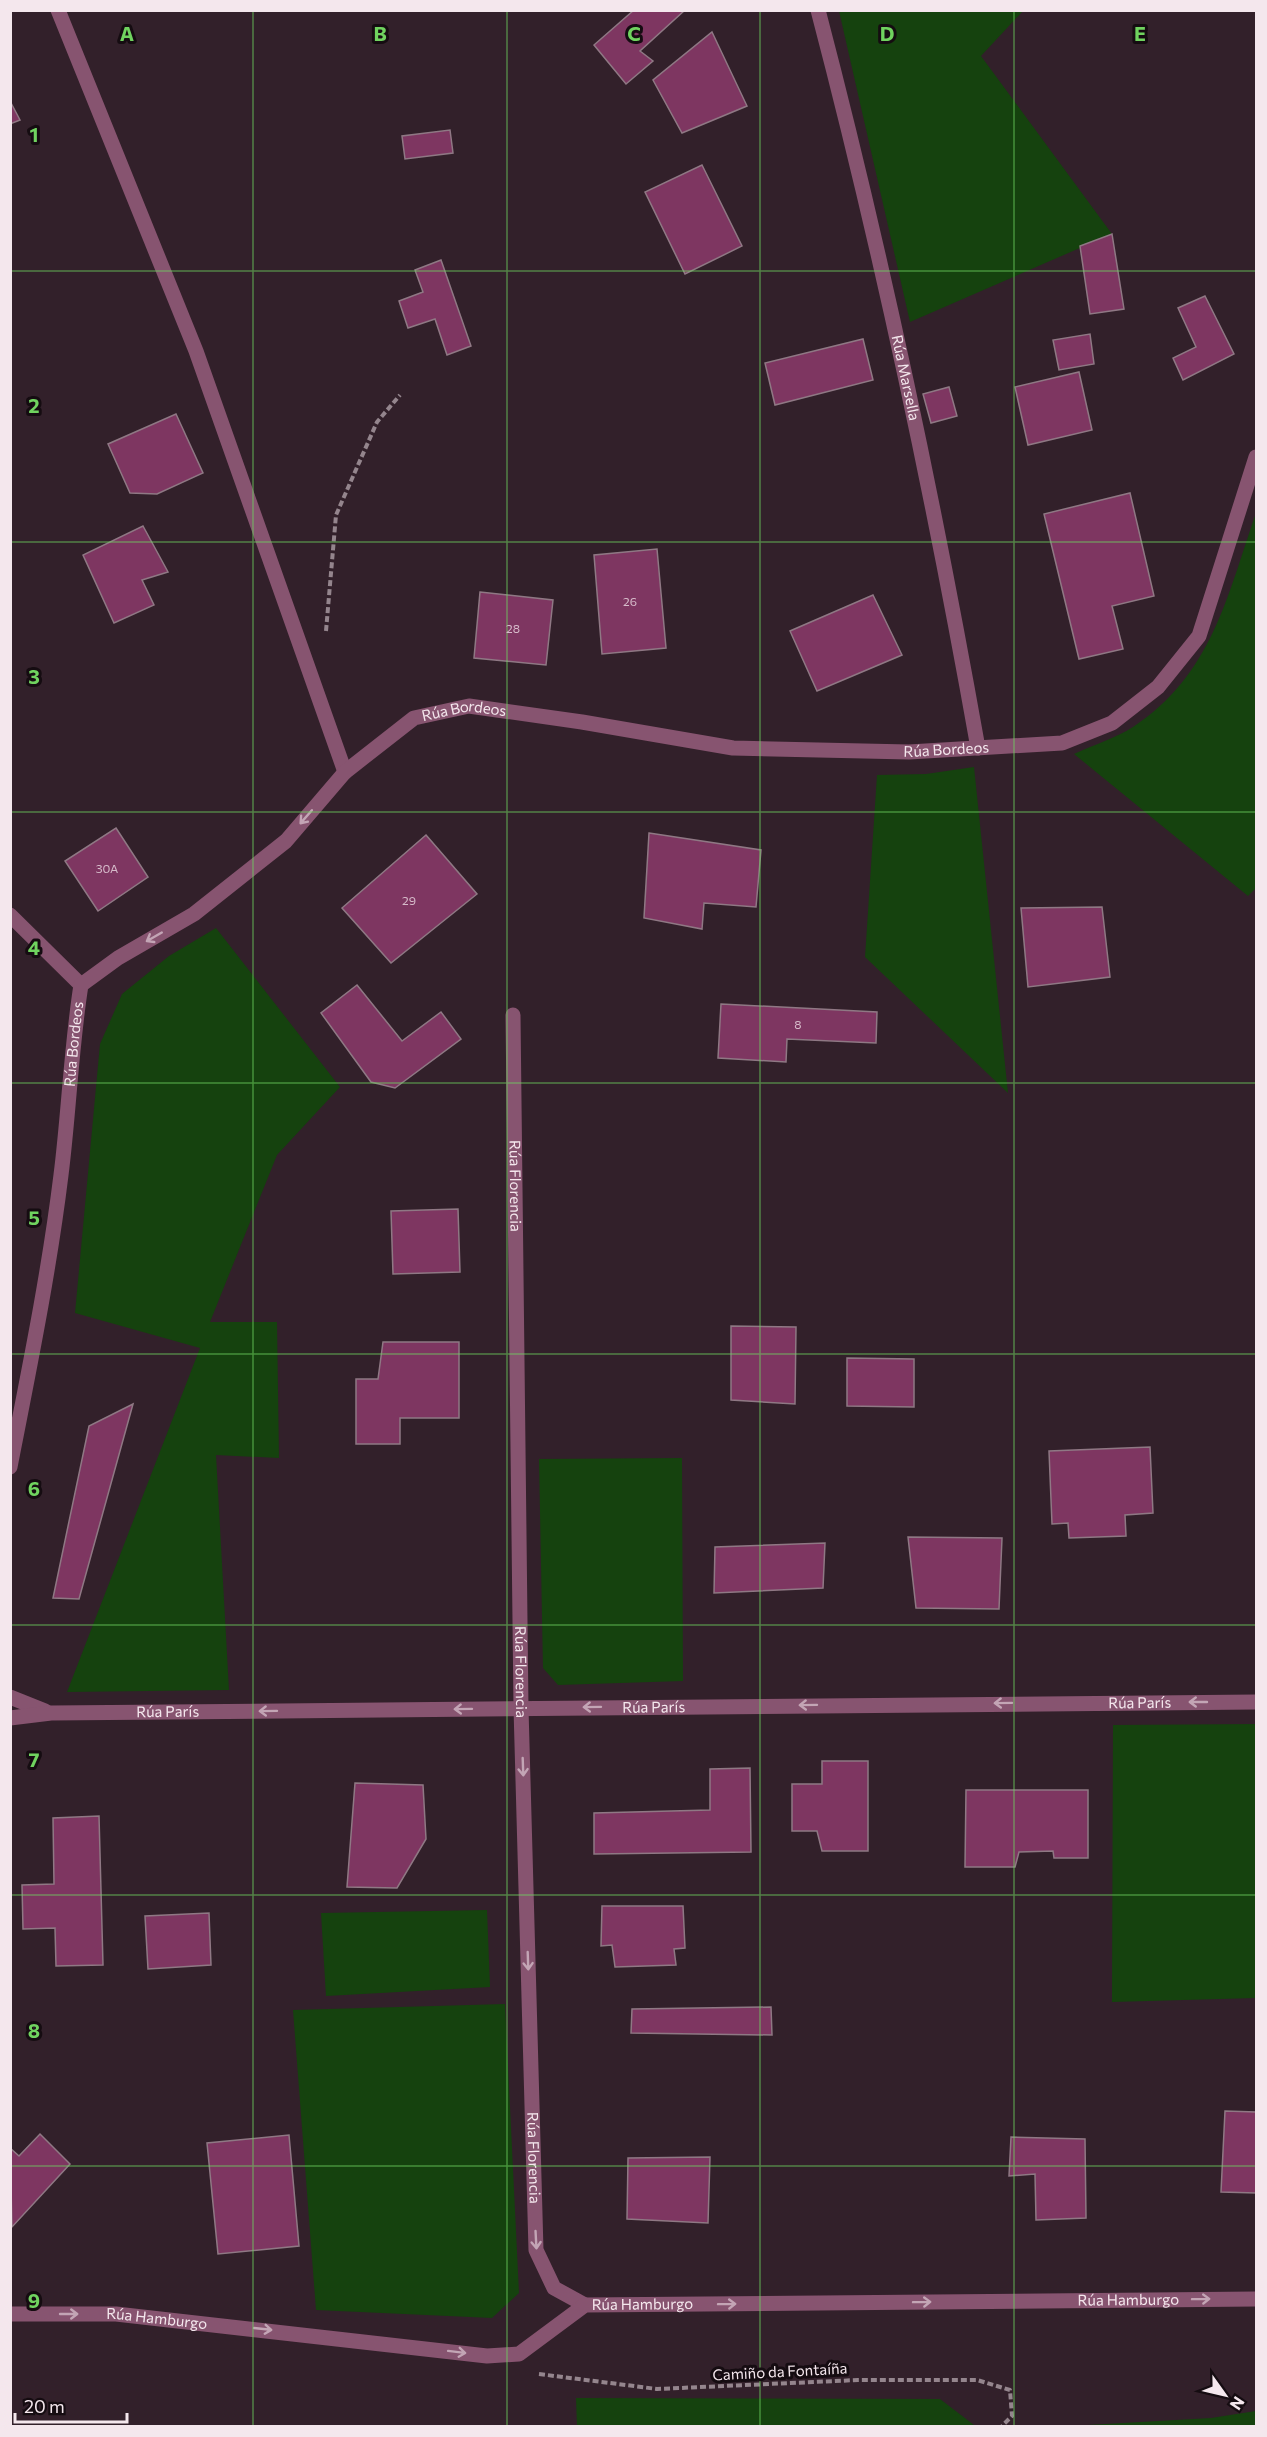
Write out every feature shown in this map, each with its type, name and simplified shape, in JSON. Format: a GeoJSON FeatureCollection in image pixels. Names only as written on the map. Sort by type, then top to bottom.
{"type":"FeatureCollection","features":[{"type":"Feature","properties":{"kind":"street"},"geometry":{"type":"LineString","coordinates":[[58,10],[196,351],[345,772]]}},
{"type":"Feature","properties":{"kind":"street","name":"Rúa Marsella"},"geometry":{"type":"LineString","coordinates":[[818,10],[862,178],[955,617],[978,748]]}},
{"type":"Feature","properties":{"kind":"street","name":"Rúa Bordeos"},"geometry":{"type":"LineString","coordinates":[[10,1467],[36,1337],[62,1174],[71,1063],[81,985],[118,958],[194,914],[286,841],[345,772],[414,718],[469,706],[582,722],[733,748],[909,752],[1062,743],[1112,723],[1158,687],[1199,636],[1257,457]]}},
{"type":"Feature","properties":{"kind":"street"},"geometry":{"type":"LineString","coordinates":[[10,915],[81,985]]}},
{"type":"Feature","properties":{"kind":"street","name":"Rúa Florencia"},"geometry":{"type":"LineString","coordinates":[[513,1015],[521,1708],[536,2250],[554,2288],[585,2305]]}},
{"type":"Feature","properties":{"kind":"street","name":"Rúa París"},"geometry":{"type":"LineString","coordinates":[[10,1697],[51,1713]]}},
{"type":"Feature","properties":{"kind":"street","name":"Rúa París"},"geometry":{"type":"LineString","coordinates":[[10,1718],[51,1713],[1257,1702]]}},
{"type":"Feature","properties":{"kind":"street","name":"Rúa Hamburgo"},"geometry":{"type":"LineString","coordinates":[[10,2314],[116,2314],[487,2356],[519,2354],[585,2305],[1257,2299]]}},
{"type":"Feature","properties":{"kind":"path"},"geometry":{"type":"LineString","coordinates":[[312,674],[324,645],[336,515],[377,422],[400,395]]}},
{"type":"Feature","properties":{"kind":"path","name":"Camiño da Fontaíña"},"geometry":{"type":"LineString","coordinates":[[519,2354],[539,2374],[657,2389],[858,2380],[977,2380],[1010,2390],[1012,2416],[1002,2427]]}},
{"type":"Feature","properties":{"kind":"green space"},"geometry":{"type":"Polygon","coordinates":[[[839,11],[1023,11],[981,56],[1112,234],[910,322],[839,11]]]}},
{"type":"Feature","properties":{"kind":"green space"},"geometry":{"type":"Polygon","coordinates":[[[1256,513],[1256,888],[1248,896],[1074,754],[1133,727],[1160,706],[1181,683],[1199,658],[1213,632],[1236,574],[1256,513]]]}},
{"type":"Feature","properties":{"kind":"green space"},"geometry":{"type":"Polygon","coordinates":[[[974,767],[1008,1093],[865,957],[877,775],[926,774],[974,767]]]}},
{"type":"Feature","properties":{"kind":"green space"},"geometry":{"type":"Polygon","coordinates":[[[216,928],[340,1087],[277,1155],[210,1322],[277,1322],[279,1458],[216,1455],[229,1690],[67,1692],[200,1348],[75,1313],[100,1044],[122,994],[169,956],[216,928]]]}},
{"type":"Feature","properties":{"kind":"green space"},"geometry":{"type":"Polygon","coordinates":[[[682,1458],[683,1681],[558,1685],[543,1668],[539,1459],[682,1458]]]}},
{"type":"Feature","properties":{"kind":"green space"},"geometry":{"type":"Polygon","coordinates":[[[1256,1724],[1256,1998],[1112,2002],[1113,1725],[1256,1724]]]}},
{"type":"Feature","properties":{"kind":"green space"},"geometry":{"type":"Polygon","coordinates":[[[487,1910],[490,1987],[326,1996],[321,1913],[487,1910]]]}},
{"type":"Feature","properties":{"kind":"green space"},"geometry":{"type":"Polygon","coordinates":[[[505,2004],[519,2293],[492,2318],[316,2310],[293,2010],[505,2004]]]}},
{"type":"Feature","properties":{"kind":"green space"},"geometry":{"type":"Polygon","coordinates":[[[576,2398],[940,2399],[974,2425],[577,2426],[576,2398]]]}},
{"type":"Feature","properties":{"kind":"green space"},"geometry":{"type":"Polygon","coordinates":[[[1256,2411],[1256,2426],[1070,2426],[1211,2418],[1256,2411]]]}},
{"type":"Feature","properties":{"kind":"building"},"geometry":{"type":"Polygon","coordinates":[[[634,10],[685,10],[640,51],[653,61],[626,84],[594,45],[634,10]]]}},
{"type":"Feature","properties":{"kind":"building"},"geometry":{"type":"Polygon","coordinates":[[[712,32],[747,106],[682,133],[653,80],[712,32]]]}},
{"type":"Feature","properties":{"kind":"building"},"geometry":{"type":"Polygon","coordinates":[[[10,101],[20,120],[10,124],[10,101]]]}},
{"type":"Feature","properties":{"kind":"building"},"geometry":{"type":"Polygon","coordinates":[[[450,130],[453,153],[405,159],[402,136],[450,130]]]}},
{"type":"Feature","properties":{"kind":"building"},"geometry":{"type":"Polygon","coordinates":[[[702,165],[742,246],[685,274],[645,192],[702,165]]]}},
{"type":"Feature","properties":{"kind":"building"},"geometry":{"type":"Polygon","coordinates":[[[1112,234],[1124,309],[1090,314],[1080,246],[1112,234]]]}},
{"type":"Feature","properties":{"kind":"building"},"geometry":{"type":"Polygon","coordinates":[[[441,260],[471,346],[447,355],[435,319],[408,328],[399,301],[423,292],[415,270],[441,260]]]}},
{"type":"Feature","properties":{"kind":"building"},"geometry":{"type":"Polygon","coordinates":[[[1205,296],[1234,354],[1183,380],[1173,358],[1196,347],[1178,308],[1205,296]]]}},
{"type":"Feature","properties":{"kind":"building"},"geometry":{"type":"Polygon","coordinates":[[[1090,334],[1094,364],[1059,370],[1053,340],[1090,334]]]}},
{"type":"Feature","properties":{"kind":"building"},"geometry":{"type":"Polygon","coordinates":[[[863,339],[873,380],[775,405],[765,363],[863,339]]]}},
{"type":"Feature","properties":{"kind":"building"},"geometry":{"type":"Polygon","coordinates":[[[1079,372],[1092,430],[1028,445],[1015,387],[1079,372]]]}},
{"type":"Feature","properties":{"kind":"building"},"geometry":{"type":"Polygon","coordinates":[[[949,387],[957,416],[931,423],[923,394],[949,387]]]}},
{"type":"Feature","properties":{"kind":"building"},"geometry":{"type":"Polygon","coordinates":[[[176,414],[203,473],[157,494],[130,493],[108,444],[176,414]]]}},
{"type":"Feature","properties":{"kind":"building"},"geometry":{"type":"Polygon","coordinates":[[[1130,493],[1154,596],[1112,606],[1123,649],[1079,659],[1044,514],[1130,493]]]}},
{"type":"Feature","properties":{"kind":"building"},"geometry":{"type":"Polygon","coordinates":[[[143,526],[168,572],[142,580],[154,605],[114,623],[83,555],[143,526]]]}},
{"type":"Feature","properties":{"kind":"building"},"geometry":{"type":"Polygon","coordinates":[[[657,549],[666,648],[602,654],[594,555],[657,549]]]}},
{"type":"Feature","properties":{"kind":"building"},"geometry":{"type":"Polygon","coordinates":[[[480,592],[553,600],[546,665],[474,658],[480,592]]]}},
{"type":"Feature","properties":{"kind":"building"},"geometry":{"type":"Polygon","coordinates":[[[873,595],[902,655],[817,691],[790,631],[873,595]]]}},
{"type":"Feature","properties":{"kind":"building"},"geometry":{"type":"Polygon","coordinates":[[[116,828],[148,877],[98,911],[65,861],[116,828]]]}},
{"type":"Feature","properties":{"kind":"building"},"geometry":{"type":"Polygon","coordinates":[[[649,833],[761,850],[756,907],[704,903],[702,929],[644,918],[649,833]]]}},
{"type":"Feature","properties":{"kind":"building"},"geometry":{"type":"Polygon","coordinates":[[[426,835],[477,894],[391,963],[342,908],[426,835]]]}},
{"type":"Feature","properties":{"kind":"building"},"geometry":{"type":"Polygon","coordinates":[[[1102,907],[1110,977],[1028,987],[1021,908],[1102,907]]]}},
{"type":"Feature","properties":{"kind":"building"},"geometry":{"type":"Polygon","coordinates":[[[357,985],[402,1041],[441,1012],[461,1039],[395,1088],[371,1082],[321,1013],[357,985]]]}},
{"type":"Feature","properties":{"kind":"building"},"geometry":{"type":"Polygon","coordinates":[[[721,1004],[877,1012],[876,1043],[787,1039],[786,1062],[718,1058],[721,1004]]]}},
{"type":"Feature","properties":{"kind":"building"},"geometry":{"type":"Polygon","coordinates":[[[458,1209],[460,1272],[393,1274],[391,1211],[458,1209]]]}},
{"type":"Feature","properties":{"kind":"building"},"geometry":{"type":"Polygon","coordinates":[[[731,1326],[796,1327],[795,1404],[731,1400],[731,1326]]]}},
{"type":"Feature","properties":{"kind":"building"},"geometry":{"type":"Polygon","coordinates":[[[383,1342],[459,1342],[459,1418],[400,1418],[400,1444],[356,1444],[356,1379],[378,1379],[383,1342]]]}},
{"type":"Feature","properties":{"kind":"building"},"geometry":{"type":"Polygon","coordinates":[[[847,1358],[914,1359],[914,1407],[847,1406],[847,1358]]]}},
{"type":"Feature","properties":{"kind":"building"},"geometry":{"type":"Polygon","coordinates":[[[133,1404],[79,1599],[53,1598],[89,1426],[133,1404]]]}},
{"type":"Feature","properties":{"kind":"building"},"geometry":{"type":"Polygon","coordinates":[[[1150,1447],[1153,1513],[1125,1515],[1126,1536],[1069,1538],[1068,1523],[1052,1524],[1049,1451],[1150,1447]]]}},
{"type":"Feature","properties":{"kind":"building"},"geometry":{"type":"Polygon","coordinates":[[[908,1537],[1002,1538],[999,1609],[916,1608],[908,1537]]]}},
{"type":"Feature","properties":{"kind":"building"},"geometry":{"type":"Polygon","coordinates":[[[825,1543],[823,1588],[714,1593],[715,1547],[825,1543]]]}},
{"type":"Feature","properties":{"kind":"building"},"geometry":{"type":"Polygon","coordinates":[[[822,1761],[868,1761],[868,1851],[822,1851],[817,1831],[792,1831],[792,1784],[822,1784],[822,1761]]]}},
{"type":"Feature","properties":{"kind":"building"},"geometry":{"type":"Polygon","coordinates":[[[750,1768],[751,1852],[594,1854],[594,1813],[710,1810],[710,1769],[750,1768]]]}},
{"type":"Feature","properties":{"kind":"building"},"geometry":{"type":"Polygon","coordinates":[[[355,1783],[423,1785],[426,1839],[397,1888],[347,1887],[355,1783]]]}},
{"type":"Feature","properties":{"kind":"building"},"geometry":{"type":"Polygon","coordinates":[[[966,1790],[1088,1790],[1088,1858],[1054,1858],[1053,1851],[1019,1852],[1015,1867],[965,1867],[966,1790]]]}},
{"type":"Feature","properties":{"kind":"building"},"geometry":{"type":"Polygon","coordinates":[[[99,1816],[103,1965],[56,1966],[55,1928],[23,1929],[22,1885],[54,1884],[53,1818],[99,1816]]]}},
{"type":"Feature","properties":{"kind":"building"},"geometry":{"type":"Polygon","coordinates":[[[602,1906],[683,1906],[685,1948],[674,1949],[676,1965],[615,1967],[612,1945],[601,1946],[602,1906]]]}},
{"type":"Feature","properties":{"kind":"building"},"geometry":{"type":"Polygon","coordinates":[[[209,1913],[211,1965],[148,1969],[145,1916],[209,1913]]]}},
{"type":"Feature","properties":{"kind":"building"},"geometry":{"type":"Polygon","coordinates":[[[771,2007],[772,2035],[631,2033],[632,2009],[771,2007]]]}},
{"type":"Feature","properties":{"kind":"building"},"geometry":{"type":"Polygon","coordinates":[[[1225,2111],[1256,2112],[1256,2193],[1221,2192],[1225,2111]]]}},
{"type":"Feature","properties":{"kind":"building"},"geometry":{"type":"Polygon","coordinates":[[[40,2134],[70,2164],[12,2227],[10,2148],[19,2156],[40,2134]]]}},
{"type":"Feature","properties":{"kind":"building"},"geometry":{"type":"Polygon","coordinates":[[[289,2135],[299,2246],[218,2254],[207,2143],[289,2135]]]}},
{"type":"Feature","properties":{"kind":"building"},"geometry":{"type":"Polygon","coordinates":[[[1011,2137],[1085,2139],[1086,2218],[1036,2220],[1035,2174],[1009,2176],[1011,2137]]]}},
{"type":"Feature","properties":{"kind":"building"},"geometry":{"type":"Polygon","coordinates":[[[710,2157],[708,2223],[627,2219],[628,2158],[710,2157]]]}}]}
